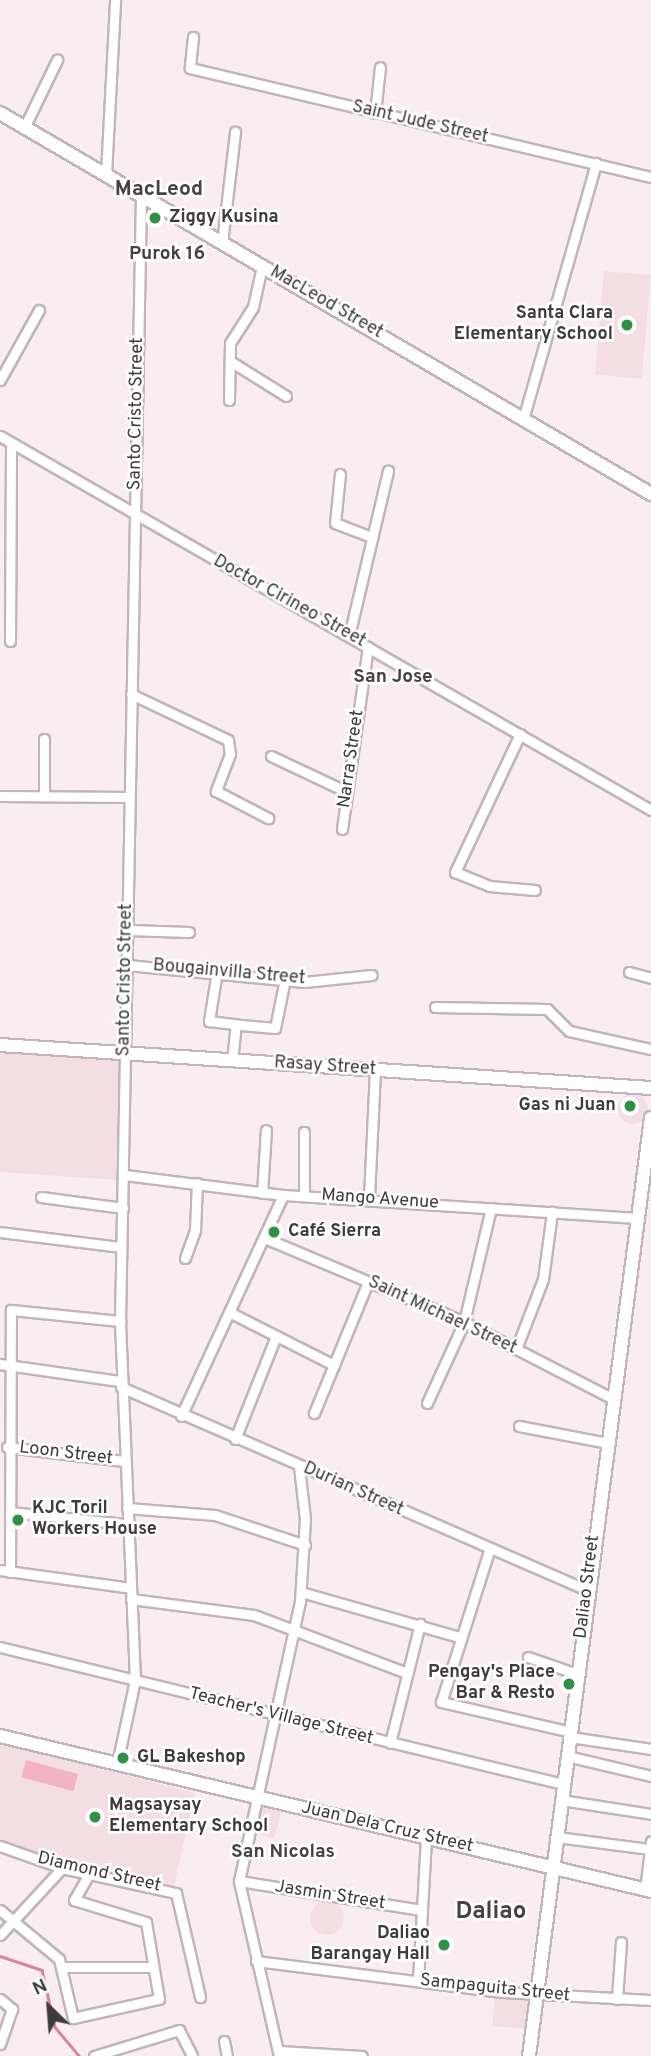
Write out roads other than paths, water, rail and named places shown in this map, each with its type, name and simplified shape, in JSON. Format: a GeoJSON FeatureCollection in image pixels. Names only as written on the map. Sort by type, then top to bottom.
{"type":"FeatureCollection","features":[{"type":"Feature","properties":{"kind":"street"},"geometry":{"type":"LineString","coordinates":[[106,174],[115,0]]}},
{"type":"Feature","properties":{"kind":"street","name":"Saint Jude Street"},"geometry":{"type":"LineString","coordinates":[[193,37],[190,68],[651,177]]}},
{"type":"Feature","properties":{"kind":"street"},"geometry":{"type":"LineString","coordinates":[[24,128],[57,60]]}},
{"type":"Feature","properties":{"kind":"street"},"geometry":{"type":"LineString","coordinates":[[375,113],[380,67]]}},
{"type":"Feature","properties":{"kind":"street","name":"MacLeod Street"},"geometry":{"type":"LineString","coordinates":[[0,113],[524,416],[651,494]]}},
{"type":"Feature","properties":{"kind":"street"},"geometry":{"type":"LineString","coordinates":[[222,243],[235,132]]}},
{"type":"Feature","properties":{"kind":"street"},"geometry":{"type":"LineString","coordinates":[[524,416],[596,163]]}},
{"type":"Feature","properties":{"kind":"street","name":"Santo Cristo Street"},"geometry":{"type":"LineString","coordinates":[[117,1764],[135,1680],[120,1321],[125,1175],[129,797],[141,194]]}},
{"type":"Feature","properties":{"kind":"street"},"geometry":{"type":"LineString","coordinates":[[229,400],[231,337],[253,307],[262,266]]}},
{"type":"Feature","properties":{"kind":"street"},"geometry":{"type":"LineString","coordinates":[[0,380],[39,310]]}},
{"type":"Feature","properties":{"kind":"street"},"geometry":{"type":"LineString","coordinates":[[230,361],[286,396]]}},
{"type":"Feature","properties":{"kind":"street","name":"Doctor Cirineo Street"},"geometry":{"type":"LineString","coordinates":[[0,436],[651,810]]}},
{"type":"Feature","properties":{"kind":"street"},"geometry":{"type":"LineString","coordinates":[[10,640],[11,443]]}},
{"type":"Feature","properties":{"kind":"street"},"geometry":{"type":"LineString","coordinates":[[349,636],[388,471]]}},
{"type":"Feature","properties":{"kind":"street"},"geometry":{"type":"LineString","coordinates":[[340,474],[335,523],[372,537]]}},
{"type":"Feature","properties":{"kind":"street"},"geometry":{"type":"LineString","coordinates":[[0,606],[12,613]]}},
{"type":"Feature","properties":{"kind":"street","name":"Narra Street"},"geometry":{"type":"LineString","coordinates":[[342,829],[368,647]]}},
{"type":"Feature","properties":{"kind":"street"},"geometry":{"type":"LineString","coordinates":[[131,694],[228,740],[230,754],[216,791],[268,818]]}},
{"type":"Feature","properties":{"kind":"street"},"geometry":{"type":"LineString","coordinates":[[520,734],[456,872],[489,886],[535,890]]}},
{"type":"Feature","properties":{"kind":"street"},"geometry":{"type":"LineString","coordinates":[[44,739],[44,796]]}},
{"type":"Feature","properties":{"kind":"street"},"geometry":{"type":"LineString","coordinates":[[271,756],[347,792]]}},
{"type":"Feature","properties":{"kind":"street"},"geometry":{"type":"LineString","coordinates":[[0,796],[129,797]]}},
{"type":"Feature","properties":{"kind":"street"},"geometry":{"type":"LineString","coordinates":[[128,930],[189,932]]}},
{"type":"Feature","properties":{"kind":"street","name":"Bougainvilla Street"},"geometry":{"type":"LineString","coordinates":[[127,965],[285,979],[372,975]]}},
{"type":"Feature","properties":{"kind":"street"},"geometry":{"type":"LineString","coordinates":[[217,971],[209,1021],[236,1025],[275,1028],[285,979]]}},
{"type":"Feature","properties":{"kind":"street"},"geometry":{"type":"LineString","coordinates":[[629,972],[651,978]]}},
{"type":"Feature","properties":{"kind":"street"},"geometry":{"type":"LineString","coordinates":[[435,1007],[547,1009],[569,1031],[651,1049]]}},
{"type":"Feature","properties":{"kind":"street"},"geometry":{"type":"LineString","coordinates":[[232,1061],[236,1025]]}},
{"type":"Feature","properties":{"kind":"street","name":"Rasay Street"},"geometry":{"type":"LineString","coordinates":[[0,1045],[651,1088]]}},
{"type":"Feature","properties":{"kind":"street"},"geometry":{"type":"LineString","coordinates":[[369,1197],[374,1071]]}},
{"type":"Feature","properties":{"kind":"street","name":"Daliao Street"},"geometry":{"type":"LineString","coordinates":[[529,2056],[587,1590],[651,1118]]}},
{"type":"Feature","properties":{"kind":"street"},"geometry":{"type":"LineString","coordinates":[[262,1193],[266,1130]]}},
{"type":"Feature","properties":{"kind":"street"},"geometry":{"type":"LineString","coordinates":[[304,1132],[304,1195]]}},
{"type":"Feature","properties":{"kind":"street","name":"Mango Avenue"},"geometry":{"type":"LineString","coordinates":[[125,1175],[283,1195],[369,1197],[637,1218]]}},
{"type":"Feature","properties":{"kind":"street"},"geometry":{"type":"LineString","coordinates":[[185,1258],[195,1230],[197,1183]]}},
{"type":"Feature","properties":{"kind":"street"},"geometry":{"type":"LineString","coordinates":[[181,1416],[229,1312],[267,1239],[283,1195]]}},
{"type":"Feature","properties":{"kind":"street"},"geometry":{"type":"LineString","coordinates":[[41,1196],[123,1208]]}},
{"type":"Feature","properties":{"kind":"street"},"geometry":{"type":"LineString","coordinates":[[427,1403],[464,1322],[491,1208]]}},
{"type":"Feature","properties":{"kind":"street"},"geometry":{"type":"LineString","coordinates":[[516,1349],[543,1279],[552,1212]]}},
{"type":"Feature","properties":{"kind":"street"},"geometry":{"type":"LineString","coordinates":[[0,1232],[121,1247]]}},
{"type":"Feature","properties":{"kind":"street","name":"Saint Michael Street"},"geometry":{"type":"LineString","coordinates":[[267,1239],[464,1322],[613,1399]]}},
{"type":"Feature","properties":{"kind":"street"},"geometry":{"type":"LineString","coordinates":[[314,1413],[368,1282]]}},
{"type":"Feature","properties":{"kind":"street"},"geometry":{"type":"LineString","coordinates":[[120,1321],[11,1310],[4,1364],[9,1512],[5,1571],[131,1588]]}},
{"type":"Feature","properties":{"kind":"street"},"geometry":{"type":"LineString","coordinates":[[229,1312],[334,1365]]}},
{"type":"Feature","properties":{"kind":"street"},"geometry":{"type":"LineString","coordinates":[[234,1439],[276,1336]]}},
{"type":"Feature","properties":{"kind":"street","name":"Durian Street"},"geometry":{"type":"LineString","coordinates":[[4,1364],[121,1384],[181,1416],[489,1551],[587,1590]]}},
{"type":"Feature","properties":{"kind":"street"},"geometry":{"type":"LineString","coordinates":[[519,1426],[608,1443]]}},
{"type":"Feature","properties":{"kind":"street","name":"Loon Street"},"geometry":{"type":"LineString","coordinates":[[7,1447],[124,1461]]}},
{"type":"Feature","properties":{"kind":"street"},"geometry":{"type":"LineString","coordinates":[[299,1466],[305,1545],[301,1592],[275,1717],[254,1798],[239,1881],[279,2054],[362,2056]]}},
{"type":"Feature","properties":{"kind":"street"},"geometry":{"type":"LineString","coordinates":[[127,1508],[215,1515],[305,1545]]}},
{"type":"Feature","properties":{"kind":"street"},"geometry":{"type":"LineString","coordinates":[[9,1512],[127,1524]]}},
{"type":"Feature","properties":{"kind":"street"},"geometry":{"type":"LineString","coordinates":[[489,1551],[459,1637],[441,1702],[570,1734],[651,1749]]}},
{"type":"Feature","properties":{"kind":"street"},"geometry":{"type":"LineString","coordinates":[[301,1592],[459,1637]]}},
{"type":"Feature","properties":{"kind":"street"},"geometry":{"type":"LineString","coordinates":[[131,1600],[215,1608],[295,1627],[404,1672]]}},
{"type":"Feature","properties":{"kind":"street"},"geometry":{"type":"LineString","coordinates":[[390,1743],[404,1672],[420,1624]]}},
{"type":"Feature","properties":{"kind":"street","name":"Teacher's Village Street"},"geometry":{"type":"LineString","coordinates":[[0,1647],[275,1717],[563,1784]]}},
{"type":"Feature","properties":{"kind":"street"},"geometry":{"type":"LineString","coordinates":[[528,1657],[577,1674]]}},
{"type":"Feature","properties":{"kind":"street","name":"Juan Dela Cruz Street"},"geometry":{"type":"LineString","coordinates":[[0,1736],[648,1890]]}},
{"type":"Feature","properties":{"kind":"street"},"geometry":{"type":"LineString","coordinates":[[567,1756],[651,1776]]}},
{"type":"Feature","properties":{"kind":"street"},"geometry":{"type":"LineString","coordinates":[[561,1800],[651,1814]]}},
{"type":"Feature","properties":{"kind":"street"},"geometry":{"type":"LineString","coordinates":[[418,1981],[426,1836]]}},
{"type":"Feature","properties":{"kind":"street"},"geometry":{"type":"LineString","coordinates":[[557,1837],[650,1849]]}},
{"type":"Feature","properties":{"kind":"street"},"geometry":{"type":"LineString","coordinates":[[648,1890],[651,1842]]}},
{"type":"Feature","properties":{"kind":"street","name":"Diamond Street"},"geometry":{"type":"LineString","coordinates":[[0,1846],[62,1868],[91,1871],[176,1893],[200,1997]]}},
{"type":"Feature","properties":{"kind":"street"},"geometry":{"type":"LineString","coordinates":[[0,1935],[62,1868]]}},
{"type":"Feature","properties":{"kind":"street"},"geometry":{"type":"LineString","coordinates":[[0,1910],[13,1919],[62,1967],[73,2018],[159,1999],[146,1922],[74,1900],[91,1871]]}},
{"type":"Feature","properties":{"kind":"street","name":"Jasmin Street"},"geometry":{"type":"LineString","coordinates":[[239,1881],[422,1910]]}},
{"type":"Feature","properties":{"kind":"street"},"geometry":{"type":"LineString","coordinates":[[617,1999],[621,1942]]}},
{"type":"Feature","properties":{"kind":"street","name":"Sampaguita Street"},"geometry":{"type":"LineString","coordinates":[[256,1961],[537,1995],[651,2000]]}},
{"type":"Feature","properties":{"kind":"street"},"geometry":{"type":"LineString","coordinates":[[62,1967],[153,1967]]}},
{"type":"Feature","properties":{"kind":"street"},"geometry":{"type":"LineString","coordinates":[[0,1998],[10,2004],[0,2044]]}},
{"type":"Feature","properties":{"kind":"street"},"geometry":{"type":"LineString","coordinates":[[94,2056],[179,2030],[192,2056]]}},
{"type":"Feature","properties":{"kind":"street"},"geometry":{"type":"LineString","coordinates":[[224,2041],[227,2056]]}},
{"type":"Feature","properties":{"kind":"waterway"},"geometry":{"type":"LineString","coordinates":[[0,1956],[42,1970],[55,2027],[79,2056]]}},
{"type":"Feature","properties":{"kind":"place","name":"Ziggy Kusina"},"geometry":{"type":"Point","coordinates":[155,218]}},
{"type":"Feature","properties":{"kind":"place","name":"Santa Clara Elementary School"},"geometry":{"type":"Point","coordinates":[627,325]}},
{"type":"Feature","properties":{"kind":"place","name":"Gas ni Juan"},"geometry":{"type":"Point","coordinates":[630,1106]}},
{"type":"Feature","properties":{"kind":"place","name":"Café Sierra"},"geometry":{"type":"Point","coordinates":[274,1232]}},
{"type":"Feature","properties":{"kind":"place","name":"KJC Toril Workers House"},"geometry":{"type":"Point","coordinates":[18,1520]}},
{"type":"Feature","properties":{"kind":"place","name":"Pengay's Place Bar & Resto"},"geometry":{"type":"Point","coordinates":[569,1684]}},
{"type":"Feature","properties":{"kind":"place","name":"GL Bakeshop"},"geometry":{"type":"Point","coordinates":[123,1758]}},
{"type":"Feature","properties":{"kind":"place","name":"Magsaysay Elementary School"},"geometry":{"type":"Point","coordinates":[95,1817]}},
{"type":"Feature","properties":{"kind":"place","name":"Daliao Barangay Hall"},"geometry":{"type":"Point","coordinates":[444,1945]}},
{"type":"Feature","properties":{"kind":"district","name":"MacLeod"},"geometry":{"type":"Point","coordinates":[159,190]}},
{"type":"Feature","properties":{"kind":"district","name":"Purok 16"},"geometry":{"type":"Point","coordinates":[167,255]}},
{"type":"Feature","properties":{"kind":"district","name":"San Jose"},"geometry":{"type":"Point","coordinates":[393,678]}},
{"type":"Feature","properties":{"kind":"district","name":"San Nicolas"},"geometry":{"type":"Point","coordinates":[283,1853]}},
{"type":"Feature","properties":{"kind":"district","name":"Daliao"},"geometry":{"type":"Point","coordinates":[491,1913]}}]}
